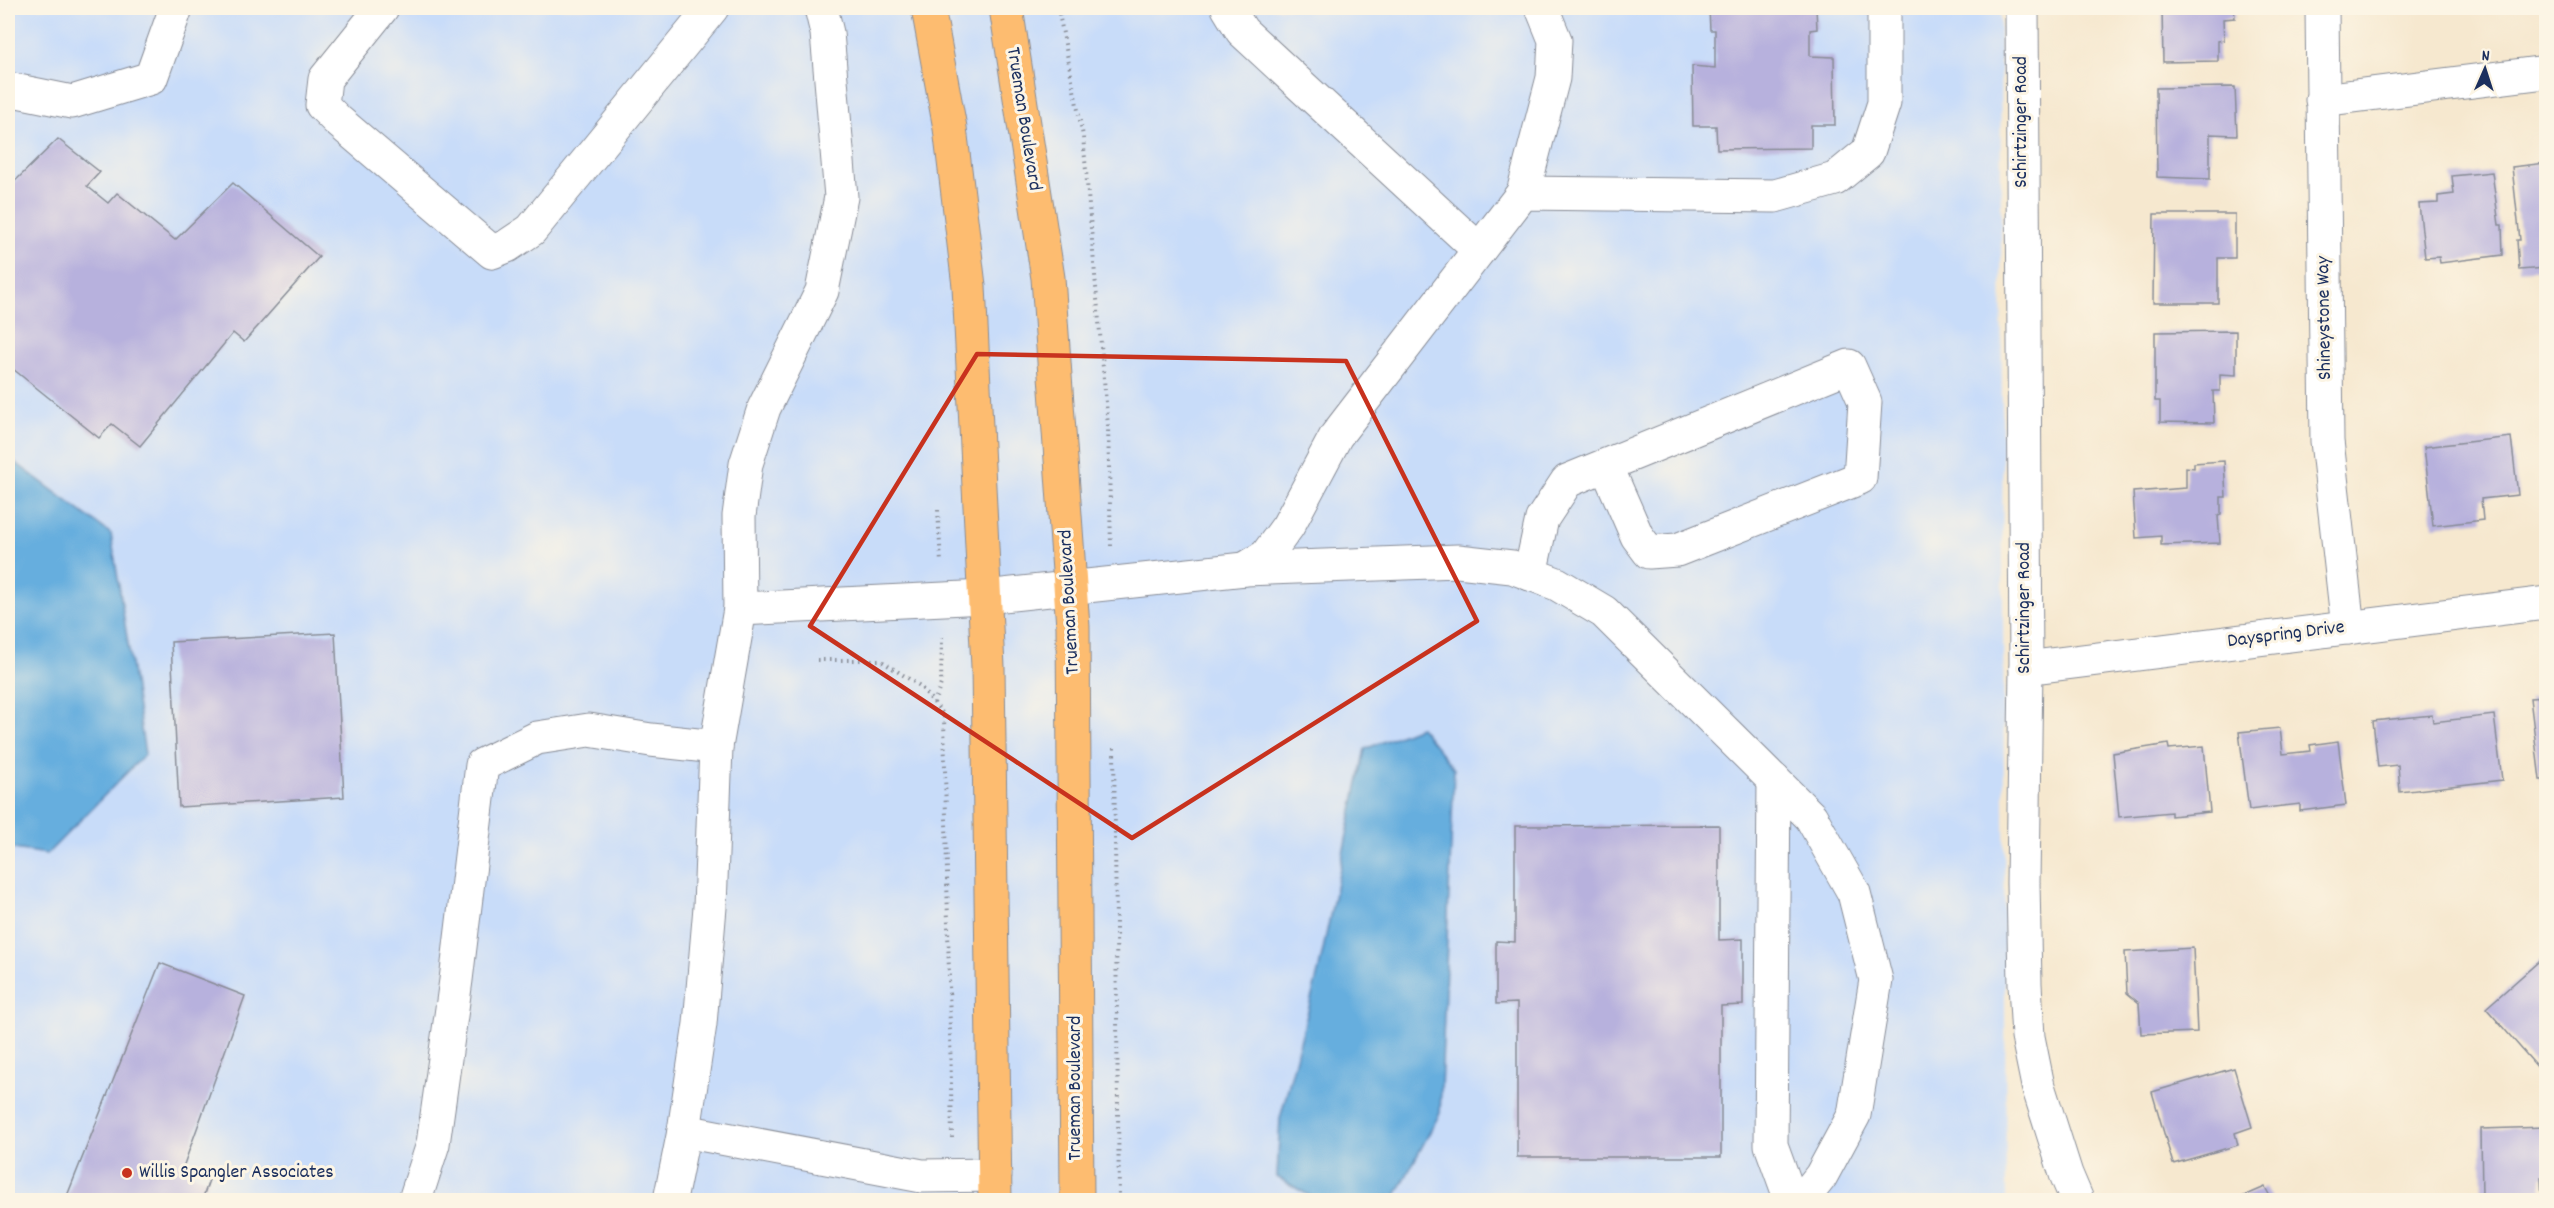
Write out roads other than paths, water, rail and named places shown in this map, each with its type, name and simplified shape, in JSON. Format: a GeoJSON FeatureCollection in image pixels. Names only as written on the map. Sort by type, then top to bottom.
{"type":"FeatureCollection","features":[{"type":"Feature","properties":{"kind":"main road"},"geometry":{"type":"LineString","coordinates":[[928,8],[950,128],[969,286],[988,667],[995,1188]]}},
{"type":"Feature","properties":{"kind":"main road","name":"Trueman Boulevard"},"geometry":{"type":"LineString","coordinates":[[1006,8],[1048,278],[1071,588],[1077,1200]]}},
{"type":"Feature","properties":{"kind":"street"},"geometry":{"type":"LineString","coordinates":[[8,89],[72,102],[151,78],[176,8]]}},
{"type":"Feature","properties":{"kind":"street"},"geometry":{"type":"LineString","coordinates":[[382,8],[325,80],[322,105],[492,252],[507,246],[531,230],[712,8]]}},
{"type":"Feature","properties":{"kind":"street"},"geometry":{"type":"LineString","coordinates":[[670,1200],[684,1131],[700,1024],[710,897],[716,747],[740,609],[739,516],[747,464],[764,408],[822,291],[841,197],[827,33],[820,8]]}},
{"type":"Feature","properties":{"kind":"street"},"geometry":{"type":"LineString","coordinates":[[1228,8],[1242,31],[1479,250]]}},
{"type":"Feature","properties":{"kind":"street"},"geometry":{"type":"LineString","coordinates":[[1245,569],[1266,556],[1288,526],[1336,436],[1523,193],[1553,78],[1555,40],[1542,8]]}},
{"type":"Feature","properties":{"kind":"street"},"geometry":{"type":"LineString","coordinates":[[1523,193],[1775,196],[1835,179],[1868,152],[1884,104],[1884,8]]}},
{"type":"Feature","properties":{"kind":"street","name":"Schirtzinger Road"},"geometry":{"type":"LineString","coordinates":[[2022,8],[2026,668],[2023,883],[2028,1037],[2038,1086],[2066,1174],[2077,1200]]}},
{"type":"Feature","properties":{"kind":"street","name":"Shineystone Way"},"geometry":{"type":"LineString","coordinates":[[2322,8],[2327,441],[2348,628]]}},
{"type":"Feature","properties":{"kind":"street"},"geometry":{"type":"LineString","coordinates":[[2322,100],[2547,72]]}},
{"type":"Feature","properties":{"kind":"street"},"geometry":{"type":"LineString","coordinates":[[1530,574],[1542,519],[1567,481],[1606,465],[1850,366],[1865,402],[1860,478],[1677,550],[1649,552],[1637,536],[1606,465]]}},
{"type":"Feature","properties":{"kind":"street"},"geometry":{"type":"LineString","coordinates":[[740,609],[985,597],[1245,569],[1458,561],[1512,567],[1557,584],[1604,612],[1811,816],[1854,893],[1876,980],[1854,1115],[1815,1192]]}},
{"type":"Feature","properties":{"kind":"street","name":"Dayspring Drive"},"geometry":{"type":"LineString","coordinates":[[2026,668],[2547,603]]}},
{"type":"Feature","properties":{"kind":"street"},"geometry":{"type":"LineString","coordinates":[[414,1200],[432,1144],[456,980],[482,765],[537,738],[589,730],[651,741],[716,747]]}},
{"type":"Feature","properties":{"kind":"street"},"geometry":{"type":"LineString","coordinates":[[1774,780],[1771,1145],[1791,1200]]}},
{"type":"Feature","properties":{"kind":"street"},"geometry":{"type":"LineString","coordinates":[[684,1131],[922,1176],[952,1176],[995,1188]]}},
{"type":"Feature","properties":{"kind":"water"},"geometry":{"type":"Polygon","coordinates":[[[8,457],[111,534],[145,754],[47,854],[8,848],[8,457]]]}},
{"type":"Feature","properties":{"kind":"water"},"geometry":{"type":"Polygon","coordinates":[[[1420,727],[1454,769],[1440,1113],[1396,1195],[1362,1200],[1317,1200],[1277,1177],[1280,1119],[1319,969],[1365,749],[1420,727]]]}},
{"type":"Feature","properties":{"kind":"place","name":"Willis Spangler Associates"},"geometry":{"type":"Point","coordinates":[127,1173]}}]}
